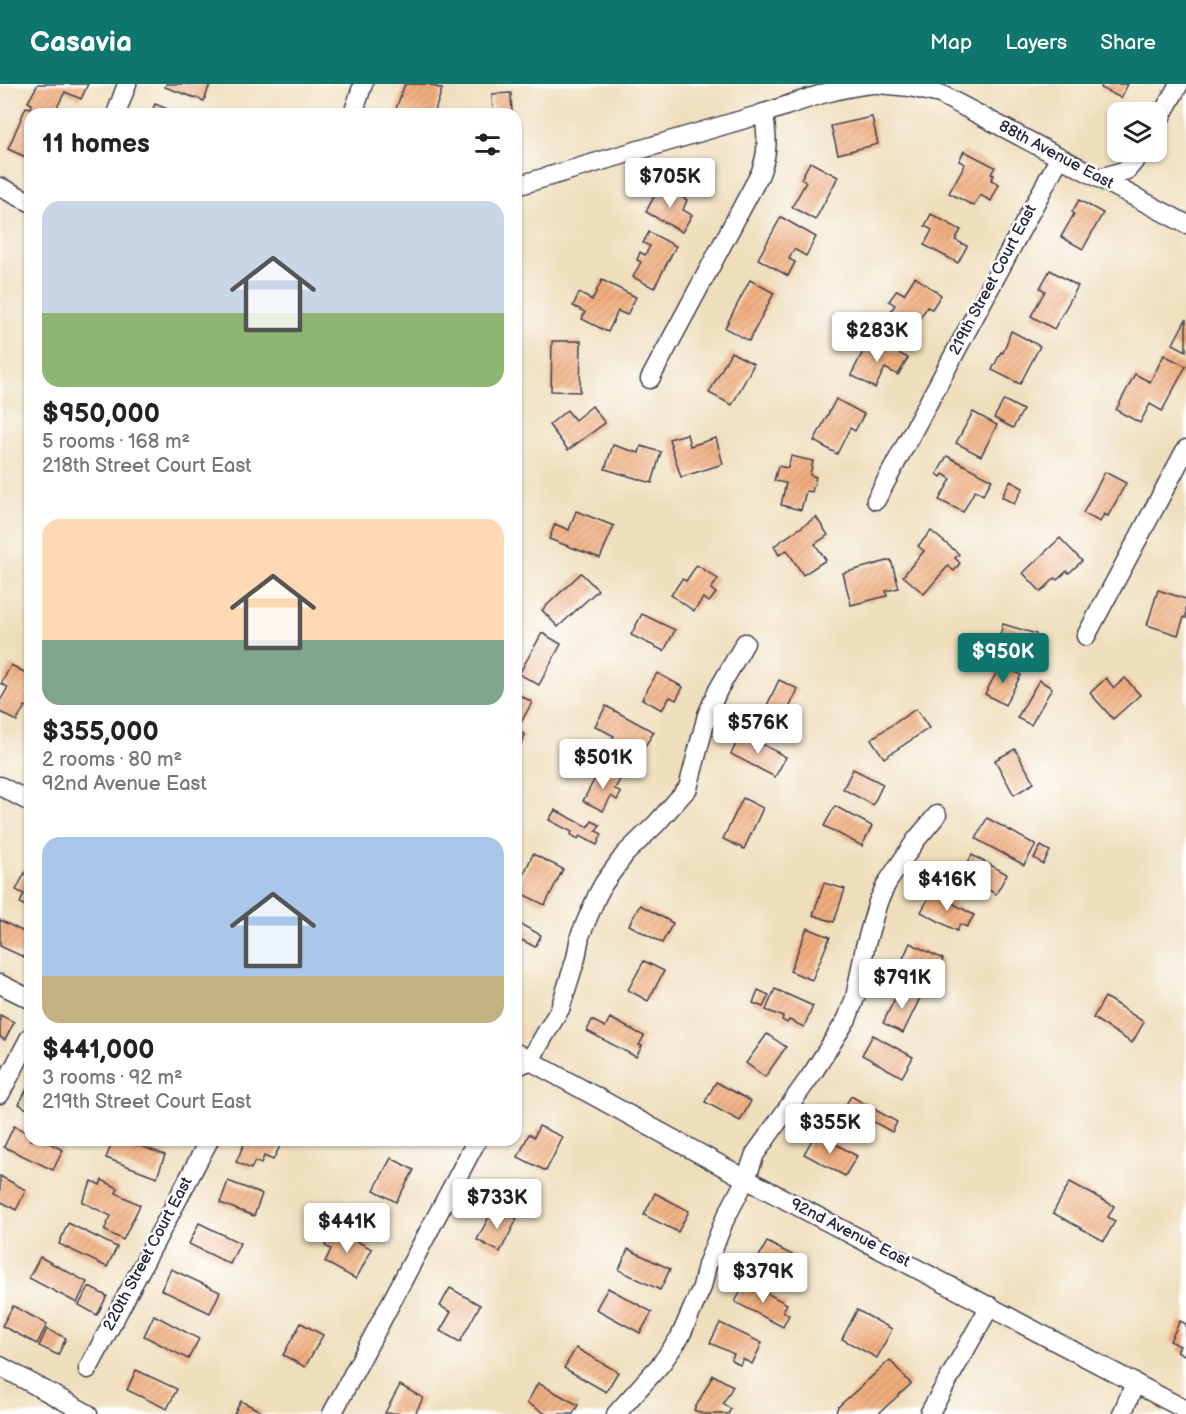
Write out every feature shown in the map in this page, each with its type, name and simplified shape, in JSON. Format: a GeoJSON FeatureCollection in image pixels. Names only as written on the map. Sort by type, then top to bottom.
{"type":"FeatureCollection","features":[{"type":"Feature","properties":{"kind":"street"},"geometry":{"type":"LineString","coordinates":[[118,108],[127,84]]}},
{"type":"Feature","properties":{"kind":"street"},"geometry":{"type":"LineString","coordinates":[[355,108],[363,84]]}},
{"type":"Feature","properties":{"kind":"street","name":"88th Avenue East"},"geometry":{"type":"LineString","coordinates":[[522,184],[817,96],[856,85],[876,84],[940,94],[1186,224]]}},
{"type":"Feature","properties":{"kind":"street"},"geometry":{"type":"LineString","coordinates":[[1167,105],[1179,84]]}},
{"type":"Feature","properties":{"kind":"street"},"geometry":{"type":"LineString","coordinates":[[650,379],[760,174],[766,159],[768,140],[764,113]]}},
{"type":"Feature","properties":{"kind":"street","name":"219th Street Court East"},"geometry":{"type":"LineString","coordinates":[[876,500],[1060,157]]}},
{"type":"Feature","properties":{"kind":"street"},"geometry":{"type":"LineString","coordinates":[[1100,178],[1127,170],[1134,162]]}},
{"type":"Feature","properties":{"kind":"street"},"geometry":{"type":"LineString","coordinates":[[0,187],[24,199]]}},
{"type":"Feature","properties":{"kind":"street"},"geometry":{"type":"LineString","coordinates":[[1086,636],[1186,449]]}},
{"type":"Feature","properties":{"kind":"street"},"geometry":{"type":"LineString","coordinates":[[522,1059],[560,1009],[580,936],[597,896],[625,854],[688,788],[707,715],[718,690],[745,643]]}},
{"type":"Feature","properties":{"kind":"street"},"geometry":{"type":"LineString","coordinates":[[0,786],[24,799]]}},
{"type":"Feature","properties":{"kind":"street"},"geometry":{"type":"LineString","coordinates":[[616,1414],[661,1364],[680,1337],[698,1298],[707,1265],[724,1221],[746,1179],[755,1154],[814,1071],[846,1019],[855,998],[865,947],[878,902],[887,883],[916,840],[937,815]]}},
{"type":"Feature","properties":{"kind":"street"},"geometry":{"type":"LineString","coordinates":[[0,984],[24,996]]}},
{"type":"Feature","properties":{"kind":"street"},"geometry":{"type":"LineString","coordinates":[[0,1094],[24,1048]]}},
{"type":"Feature","properties":{"kind":"street","name":"92nd Avenue East"},"geometry":{"type":"LineString","coordinates":[[522,1061],[1186,1410]]}},
{"type":"Feature","properties":{"kind":"street","name":"220th Street Court East"},"geometry":{"type":"LineString","coordinates":[[87,1369],[206,1146]]}},
{"type":"Feature","properties":{"kind":"street"},"geometry":{"type":"LineString","coordinates":[[332,1414],[474,1146]]}},
{"type":"Feature","properties":{"kind":"street"},"geometry":{"type":"LineString","coordinates":[[929,1414],[990,1305]]}},
{"type":"Feature","properties":{"kind":"street"},"geometry":{"type":"LineString","coordinates":[[0,1366],[88,1414]]}},
{"type":"Feature","properties":{"kind":"street"},"geometry":{"type":"LineString","coordinates":[[1122,1414],[1136,1383]]}},
{"type":"Feature","properties":{"kind":"building"},"geometry":{"type":"Polygon","coordinates":[[[38,84],[88,84],[81,99],[65,92],[57,108],[30,108],[32,104],[28,102],[38,84]]]}},
{"type":"Feature","properties":{"kind":"building"},"geometry":{"type":"Polygon","coordinates":[[[166,84],[210,84],[204,101],[165,87],[166,84]]]}},
{"type":"Feature","properties":{"kind":"building"},"geometry":{"type":"Polygon","coordinates":[[[405,84],[428,84],[442,89],[436,108],[396,108],[405,84]]]}},
{"type":"Feature","properties":{"kind":"building"},"geometry":{"type":"Polygon","coordinates":[[[1102,84],[1128,84],[1121,98],[1101,88],[1102,84]]]}},
{"type":"Feature","properties":{"kind":"building"},"geometry":{"type":"Polygon","coordinates":[[[511,93],[512,108],[493,108],[492,94],[511,93]]]}},
{"type":"Feature","properties":{"kind":"building"},"geometry":{"type":"Polygon","coordinates":[[[155,104],[165,108],[153,108],[155,104]]]}},
{"type":"Feature","properties":{"kind":"building"},"geometry":{"type":"Polygon","coordinates":[[[24,112],[24,156],[8,149],[24,112]]]}},
{"type":"Feature","properties":{"kind":"building"},"geometry":{"type":"Polygon","coordinates":[[[872,117],[878,144],[838,154],[831,126],[872,117]]]}},
{"type":"Feature","properties":{"kind":"building"},"geometry":{"type":"Polygon","coordinates":[[[964,151],[995,167],[991,180],[999,184],[991,201],[980,195],[974,206],[949,193],[965,164],[959,161],[964,151]]]}},
{"type":"Feature","properties":{"kind":"building"},"geometry":{"type":"Polygon","coordinates":[[[810,162],[838,177],[815,220],[792,207],[806,182],[801,179],[810,162]]]}},
{"type":"Feature","properties":{"kind":"building"},"geometry":{"type":"Polygon","coordinates":[[[660,185],[687,200],[683,210],[692,215],[682,232],[646,212],[660,185]]]}},
{"type":"Feature","properties":{"kind":"building"},"geometry":{"type":"Polygon","coordinates":[[[1079,200],[1103,213],[1083,249],[1061,237],[1079,200]]]}},
{"type":"Feature","properties":{"kind":"building"},"geometry":{"type":"Polygon","coordinates":[[[931,214],[961,230],[955,240],[967,246],[958,263],[924,245],[932,230],[925,226],[931,214]]]}},
{"type":"Feature","properties":{"kind":"building"},"geometry":{"type":"Polygon","coordinates":[[[781,217],[816,237],[806,256],[794,249],[789,259],[795,262],[788,276],[758,259],[781,217]]]}},
{"type":"Feature","properties":{"kind":"building"},"geometry":{"type":"Polygon","coordinates":[[[649,232],[676,246],[654,288],[633,277],[641,262],[637,260],[640,252],[645,255],[650,246],[643,243],[649,232]]]}},
{"type":"Feature","properties":{"kind":"building"},"geometry":{"type":"Polygon","coordinates":[[[1050,270],[1078,286],[1054,329],[1031,316],[1045,291],[1040,288],[1050,270]]]}},
{"type":"Feature","properties":{"kind":"building"},"geometry":{"type":"Polygon","coordinates":[[[915,277],[941,295],[932,309],[927,307],[912,331],[888,315],[895,305],[889,301],[897,290],[904,294],[915,277]]]}},
{"type":"Feature","properties":{"kind":"building"},"geometry":{"type":"Polygon","coordinates":[[[602,280],[636,297],[627,315],[618,311],[608,332],[582,319],[585,312],[573,306],[579,293],[592,300],[602,280]]]}},
{"type":"Feature","properties":{"kind":"building"},"geometry":{"type":"Polygon","coordinates":[[[750,280],[774,293],[749,341],[725,328],[750,280]]]}},
{"type":"Feature","properties":{"kind":"building"},"geometry":{"type":"Polygon","coordinates":[[[1186,319],[1186,351],[1173,344],[1186,319]]]}},
{"type":"Feature","properties":{"kind":"building"},"geometry":{"type":"Polygon","coordinates":[[[1011,331],[1040,346],[1020,384],[992,370],[1001,352],[1003,353],[1011,331]]]}},
{"type":"Feature","properties":{"kind":"building"},"geometry":{"type":"Polygon","coordinates":[[[870,338],[908,358],[898,375],[885,368],[875,388],[851,375],[870,338]]]}},
{"type":"Feature","properties":{"kind":"building"},"geometry":{"type":"Polygon","coordinates":[[[552,341],[581,341],[580,392],[551,391],[552,341]]]}},
{"type":"Feature","properties":{"kind":"building"},"geometry":{"type":"Polygon","coordinates":[[[731,352],[754,364],[732,405],[709,393],[731,352]]]}},
{"type":"Feature","properties":{"kind":"building"},"geometry":{"type":"Polygon","coordinates":[[[1164,355],[1186,366],[1162,411],[1150,404],[1140,423],[1116,410],[1135,374],[1150,382],[1164,355]]]}},
{"type":"Feature","properties":{"kind":"building"},"geometry":{"type":"Polygon","coordinates":[[[836,399],[864,414],[855,431],[850,428],[837,454],[814,441],[836,399]]]}},
{"type":"Feature","properties":{"kind":"building"},"geometry":{"type":"Polygon","coordinates":[[[1004,400],[1023,410],[1013,428],[994,418],[1004,400]]]}},
{"type":"Feature","properties":{"kind":"building"},"geometry":{"type":"Polygon","coordinates":[[[592,406],[605,423],[568,450],[549,425],[567,410],[575,420],[592,406]]]}},
{"type":"Feature","properties":{"kind":"building"},"geometry":{"type":"Polygon","coordinates":[[[973,412],[997,425],[981,456],[956,443],[973,412]]]}},
{"type":"Feature","properties":{"kind":"building"},"geometry":{"type":"Polygon","coordinates":[[[687,434],[690,446],[716,438],[723,464],[681,477],[669,439],[687,434]]]}},
{"type":"Feature","properties":{"kind":"building"},"geometry":{"type":"Polygon","coordinates":[[[613,445],[639,453],[641,446],[661,452],[652,483],[605,469],[613,445]]]}},
{"type":"Feature","properties":{"kind":"building"},"geometry":{"type":"Polygon","coordinates":[[[791,456],[813,461],[810,475],[816,477],[812,492],[806,491],[801,510],[781,505],[786,483],[774,481],[778,466],[788,468],[791,456]]]}},
{"type":"Feature","properties":{"kind":"building"},"geometry":{"type":"Polygon","coordinates":[[[947,456],[992,480],[983,495],[975,490],[963,512],[939,500],[951,479],[943,474],[941,477],[937,474],[947,456]]]}},
{"type":"Feature","properties":{"kind":"building"},"geometry":{"type":"Polygon","coordinates":[[[1105,472],[1126,483],[1108,516],[1104,514],[1100,522],[1083,513],[1105,472]]]}},
{"type":"Feature","properties":{"kind":"building"},"geometry":{"type":"Polygon","coordinates":[[[1010,481],[1023,488],[1014,504],[1002,497],[1010,481]]]}},
{"type":"Feature","properties":{"kind":"building"},"geometry":{"type":"Polygon","coordinates":[[[576,511],[614,526],[600,558],[549,539],[555,524],[569,530],[576,511]]]}},
{"type":"Feature","properties":{"kind":"building"},"geometry":{"type":"Polygon","coordinates":[[[816,517],[828,535],[815,544],[826,560],[803,575],[787,550],[779,555],[774,546],[816,517]]]}},
{"type":"Feature","properties":{"kind":"building"},"geometry":{"type":"Polygon","coordinates":[[[931,531],[959,554],[955,558],[960,563],[954,571],[948,566],[924,594],[903,576],[924,551],[918,546],[931,531]]]}},
{"type":"Feature","properties":{"kind":"building"},"geometry":{"type":"Polygon","coordinates":[[[1060,538],[1082,561],[1069,573],[1067,571],[1057,580],[1055,578],[1041,592],[1023,573],[1060,538]]]}},
{"type":"Feature","properties":{"kind":"building"},"geometry":{"type":"Polygon","coordinates":[[[891,560],[899,588],[886,591],[887,596],[851,605],[843,573],[891,560]]]}},
{"type":"Feature","properties":{"kind":"building"},"geometry":{"type":"Polygon","coordinates":[[[697,565],[718,579],[711,589],[716,593],[709,602],[703,598],[694,611],[671,595],[682,579],[686,581],[697,565]]]}},
{"type":"Feature","properties":{"kind":"building"},"geometry":{"type":"Polygon","coordinates":[[[581,573],[598,590],[558,627],[542,610],[581,573]]]}},
{"type":"Feature","properties":{"kind":"building"},"geometry":{"type":"Polygon","coordinates":[[[1158,590],[1186,599],[1186,618],[1184,617],[1178,635],[1147,625],[1158,590]]]}},
{"type":"Feature","properties":{"kind":"building"},"geometry":{"type":"Polygon","coordinates":[[[642,614],[675,630],[664,651],[631,635],[642,614]]]}},
{"type":"Feature","properties":{"kind":"building"},"geometry":{"type":"Polygon","coordinates":[[[1003,624],[1036,634],[1026,667],[994,657],[1003,624]]]}},
{"type":"Feature","properties":{"kind":"building"},"geometry":{"type":"Polygon","coordinates":[[[542,633],[561,644],[539,685],[522,676],[522,669],[542,633]]]}},
{"type":"Feature","properties":{"kind":"building"},"geometry":{"type":"Polygon","coordinates":[[[1001,664],[1021,675],[1005,705],[985,694],[1001,664]]]}},
{"type":"Feature","properties":{"kind":"building"},"geometry":{"type":"Polygon","coordinates":[[[11,665],[24,672],[24,708],[17,721],[0,712],[0,701],[8,687],[1,684],[11,665]]]}},
{"type":"Feature","properties":{"kind":"building"},"geometry":{"type":"Polygon","coordinates":[[[657,673],[683,687],[676,700],[670,697],[662,710],[642,699],[657,673]]]}},
{"type":"Feature","properties":{"kind":"building"},"geometry":{"type":"Polygon","coordinates":[[[1106,678],[1114,688],[1125,678],[1140,695],[1113,719],[1090,693],[1106,678]]]}},
{"type":"Feature","properties":{"kind":"building"},"geometry":{"type":"Polygon","coordinates":[[[779,680],[798,689],[780,727],[761,718],[779,680]]]}},
{"type":"Feature","properties":{"kind":"building"},"geometry":{"type":"Polygon","coordinates":[[[1039,680],[1052,688],[1031,725],[1017,718],[1039,680]]]}},
{"type":"Feature","properties":{"kind":"building"},"geometry":{"type":"Polygon","coordinates":[[[522,696],[532,702],[522,721],[522,696]]]}},
{"type":"Feature","properties":{"kind":"building"},"geometry":{"type":"Polygon","coordinates":[[[606,706],[654,732],[642,751],[628,744],[624,752],[610,745],[614,736],[595,726],[606,706]]]}},
{"type":"Feature","properties":{"kind":"building"},"geometry":{"type":"Polygon","coordinates":[[[916,709],[929,728],[884,758],[871,739],[916,709]]]}},
{"type":"Feature","properties":{"kind":"building"},"geometry":{"type":"Polygon","coordinates":[[[742,733],[786,757],[775,777],[731,754],[742,733]]]}},
{"type":"Feature","properties":{"kind":"building"},"geometry":{"type":"Polygon","coordinates":[[[1015,749],[1034,783],[1014,795],[995,760],[1015,749]]]}},
{"type":"Feature","properties":{"kind":"building"},"geometry":{"type":"Polygon","coordinates":[[[600,769],[620,779],[615,789],[621,793],[617,800],[611,796],[603,811],[583,801],[600,769]]]}},
{"type":"Feature","properties":{"kind":"building"},"geometry":{"type":"Polygon","coordinates":[[[853,769],[883,784],[873,805],[843,789],[853,769]]]}},
{"type":"Feature","properties":{"kind":"building"},"geometry":{"type":"Polygon","coordinates":[[[743,798],[763,808],[744,849],[723,839],[743,798]]]}},
{"type":"Feature","properties":{"kind":"building"},"geometry":{"type":"Polygon","coordinates":[[[835,806],[872,826],[862,846],[824,826],[835,806]]]}},
{"type":"Feature","properties":{"kind":"building"},"geometry":{"type":"Polygon","coordinates":[[[555,810],[588,827],[592,821],[600,825],[596,831],[602,834],[597,845],[580,836],[578,839],[571,835],[572,832],[549,820],[555,810]]]}},
{"type":"Feature","properties":{"kind":"building"},"geometry":{"type":"Polygon","coordinates":[[[987,818],[1036,845],[1024,865],[976,839],[987,818]]]}},
{"type":"Feature","properties":{"kind":"building"},"geometry":{"type":"Polygon","coordinates":[[[1041,846],[1050,851],[1043,864],[1034,858],[1041,846]]]}},
{"type":"Feature","properties":{"kind":"building"},"geometry":{"type":"Polygon","coordinates":[[[533,854],[563,869],[545,905],[522,894],[522,878],[533,854]]]}},
{"type":"Feature","properties":{"kind":"building"},"geometry":{"type":"Polygon","coordinates":[[[972,855],[1007,874],[996,894],[961,875],[972,855]]]}},
{"type":"Feature","properties":{"kind":"building"},"geometry":{"type":"Polygon","coordinates":[[[24,875],[24,894],[16,890],[24,875]]]}},
{"type":"Feature","properties":{"kind":"building"},"geometry":{"type":"Polygon","coordinates":[[[824,883],[845,889],[834,922],[813,915],[824,883]]]}},
{"type":"Feature","properties":{"kind":"building"},"geometry":{"type":"Polygon","coordinates":[[[932,892],[974,915],[967,927],[960,924],[957,931],[921,912],[932,892]]]}},
{"type":"Feature","properties":{"kind":"building"},"geometry":{"type":"Polygon","coordinates":[[[24,894],[24,905],[20,903],[24,894]]]}},
{"type":"Feature","properties":{"kind":"building"},"geometry":{"type":"Polygon","coordinates":[[[640,905],[673,923],[662,943],[629,925],[640,905]]]}},
{"type":"Feature","properties":{"kind":"building"},"geometry":{"type":"Polygon","coordinates":[[[0,920],[24,932],[24,957],[0,946],[0,920]]]}},
{"type":"Feature","properties":{"kind":"building"},"geometry":{"type":"Polygon","coordinates":[[[522,925],[541,935],[535,947],[522,940],[522,925]]]}},
{"type":"Feature","properties":{"kind":"building"},"geometry":{"type":"Polygon","coordinates":[[[807,928],[830,937],[812,980],[790,971],[807,928]]]}},
{"type":"Feature","properties":{"kind":"building"},"geometry":{"type":"Polygon","coordinates":[[[910,943],[943,959],[934,979],[901,963],[910,943]]]}},
{"type":"Feature","properties":{"kind":"building"},"geometry":{"type":"Polygon","coordinates":[[[644,961],[664,971],[648,1001],[628,990],[644,961]]]}},
{"type":"Feature","properties":{"kind":"building"},"geometry":{"type":"Polygon","coordinates":[[[900,988],[920,998],[903,1033],[883,1023],[900,988]]]}},
{"type":"Feature","properties":{"kind":"building"},"geometry":{"type":"Polygon","coordinates":[[[775,989],[813,1006],[804,1027],[789,1020],[787,1023],[782,1020],[783,1017],[766,1010],[775,989]]]}},
{"type":"Feature","properties":{"kind":"building"},"geometry":{"type":"Polygon","coordinates":[[[758,990],[769,995],[763,1007],[753,1003],[758,990]]]}},
{"type":"Feature","properties":{"kind":"building"},"geometry":{"type":"Polygon","coordinates":[[[1105,997],[1144,1022],[1132,1043],[1093,1018],[1105,997]]]}},
{"type":"Feature","properties":{"kind":"building"},"geometry":{"type":"Polygon","coordinates":[[[0,1015],[14,1022],[5,1040],[0,1037],[0,1015]]]}},
{"type":"Feature","properties":{"kind":"building"},"geometry":{"type":"Polygon","coordinates":[[[610,1018],[644,1036],[636,1057],[587,1031],[592,1020],[605,1027],[610,1018]]]}},
{"type":"Feature","properties":{"kind":"building"},"geometry":{"type":"Polygon","coordinates":[[[767,1034],[786,1047],[765,1077],[746,1063],[767,1034]]]}},
{"type":"Feature","properties":{"kind":"building"},"geometry":{"type":"Polygon","coordinates":[[[873,1035],[913,1057],[902,1077],[862,1055],[873,1035]]]}},
{"type":"Feature","properties":{"kind":"building"},"geometry":{"type":"Polygon","coordinates":[[[716,1082],[751,1101],[740,1121],[705,1102],[716,1082]]]}},
{"type":"Feature","properties":{"kind":"building"},"geometry":{"type":"Polygon","coordinates":[[[24,1094],[24,1107],[19,1104],[24,1094]]]}},
{"type":"Feature","properties":{"kind":"building"},"geometry":{"type":"Polygon","coordinates":[[[851,1096],[897,1122],[892,1132],[845,1106],[851,1096]]]}},
{"type":"Feature","properties":{"kind":"building"},"geometry":{"type":"Polygon","coordinates":[[[14,1126],[24,1131],[24,1146],[55,1146],[63,1150],[53,1170],[4,1147],[14,1126]]]}},
{"type":"Feature","properties":{"kind":"building"},"geometry":{"type":"Polygon","coordinates":[[[539,1126],[563,1137],[546,1171],[518,1157],[529,1134],[534,1137],[539,1126]]]}},
{"type":"Feature","properties":{"kind":"building"},"geometry":{"type":"Polygon","coordinates":[[[816,1133],[857,1156],[845,1176],[804,1154],[816,1133]]]}},
{"type":"Feature","properties":{"kind":"building"},"geometry":{"type":"Polygon","coordinates":[[[111,1146],[140,1146],[165,1155],[157,1177],[106,1158],[111,1146]]]}},
{"type":"Feature","properties":{"kind":"building"},"geometry":{"type":"Polygon","coordinates":[[[243,1146],[280,1146],[273,1160],[264,1156],[261,1164],[255,1161],[251,1169],[236,1162],[243,1146]]]}},
{"type":"Feature","properties":{"kind":"building"},"geometry":{"type":"Polygon","coordinates":[[[391,1158],[414,1170],[396,1202],[374,1190],[391,1158]]]}},
{"type":"Feature","properties":{"kind":"building"},"geometry":{"type":"Polygon","coordinates":[[[0,1176],[26,1190],[16,1210],[0,1201],[0,1176]]]}},
{"type":"Feature","properties":{"kind":"building"},"geometry":{"type":"Polygon","coordinates":[[[102,1180],[118,1188],[116,1193],[140,1205],[123,1240],[104,1230],[111,1216],[82,1202],[92,1181],[100,1185],[102,1180]]]}},
{"type":"Feature","properties":{"kind":"building"},"geometry":{"type":"Polygon","coordinates":[[[228,1181],[262,1194],[254,1216],[220,1203],[228,1181]]]}},
{"type":"Feature","properties":{"kind":"building"},"geometry":{"type":"Polygon","coordinates":[[[1070,1182],[1114,1206],[1108,1217],[1115,1221],[1104,1241],[1053,1213],[1070,1182]]]}},
{"type":"Feature","properties":{"kind":"building"},"geometry":{"type":"Polygon","coordinates":[[[655,1193],[689,1211],[678,1232],[644,1215],[655,1193]]]}},
{"type":"Feature","properties":{"kind":"building"},"geometry":{"type":"Polygon","coordinates":[[[494,1207],[517,1219],[500,1252],[477,1240],[494,1207]]]}},
{"type":"Feature","properties":{"kind":"building"},"geometry":{"type":"Polygon","coordinates":[[[68,1223],[117,1247],[107,1267],[59,1244],[68,1223]]]}},
{"type":"Feature","properties":{"kind":"building"},"geometry":{"type":"Polygon","coordinates":[[[199,1223],[240,1243],[230,1264],[189,1244],[199,1223]]]}},
{"type":"Feature","properties":{"kind":"building"},"geometry":{"type":"Polygon","coordinates":[[[334,1229],[372,1249],[356,1279],[325,1262],[331,1249],[325,1246],[334,1229]]]}},
{"type":"Feature","properties":{"kind":"building"},"geometry":{"type":"Polygon","coordinates":[[[767,1242],[802,1260],[792,1281],[756,1262],[767,1242]]]}},
{"type":"Feature","properties":{"kind":"building"},"geometry":{"type":"Polygon","coordinates":[[[628,1249],[670,1269],[660,1290],[619,1270],[628,1249]]]}},
{"type":"Feature","properties":{"kind":"building"},"geometry":{"type":"Polygon","coordinates":[[[40,1257],[87,1282],[77,1303],[29,1278],[40,1257]]]}},
{"type":"Feature","properties":{"kind":"building"},"geometry":{"type":"Polygon","coordinates":[[[171,1269],[220,1292],[210,1313],[161,1290],[171,1269]]]}},
{"type":"Feature","properties":{"kind":"building"},"geometry":{"type":"Polygon","coordinates":[[[746,1282],[787,1304],[783,1311],[789,1315],[783,1327],[735,1302],[746,1282]]]}},
{"type":"Feature","properties":{"kind":"building"},"geometry":{"type":"Polygon","coordinates":[[[89,1287],[107,1296],[97,1315],[79,1305],[89,1287]]]}},
{"type":"Feature","properties":{"kind":"building"},"geometry":{"type":"Polygon","coordinates":[[[450,1288],[480,1305],[460,1342],[440,1331],[451,1312],[440,1306],[450,1288]]]}},
{"type":"Feature","properties":{"kind":"building"},"geometry":{"type":"Polygon","coordinates":[[[608,1288],[652,1312],[640,1333],[596,1309],[608,1288]]]}},
{"type":"Feature","properties":{"kind":"building"},"geometry":{"type":"Polygon","coordinates":[[[13,1306],[47,1324],[37,1344],[2,1326],[13,1306]]]}},
{"type":"Feature","properties":{"kind":"building"},"geometry":{"type":"Polygon","coordinates":[[[857,1310],[892,1329],[877,1358],[842,1339],[857,1310]]]}},
{"type":"Feature","properties":{"kind":"building"},"geometry":{"type":"Polygon","coordinates":[[[154,1315],[199,1339],[188,1359],[144,1336],[154,1315]]]}},
{"type":"Feature","properties":{"kind":"building"},"geometry":{"type":"Polygon","coordinates":[[[1180,1321],[1186,1324],[1186,1356],[1177,1351],[1180,1346],[1170,1341],[1180,1321]]]}},
{"type":"Feature","properties":{"kind":"building"},"geometry":{"type":"Polygon","coordinates":[[[301,1323],[323,1335],[305,1367],[283,1355],[301,1323]]]}},
{"type":"Feature","properties":{"kind":"building"},"geometry":{"type":"Polygon","coordinates":[[[720,1323],[762,1343],[752,1364],[743,1359],[740,1365],[731,1360],[734,1354],[710,1343],[720,1323]]]}},
{"type":"Feature","properties":{"kind":"building"},"geometry":{"type":"Polygon","coordinates":[[[47,1329],[66,1338],[58,1355],[39,1346],[47,1329]]]}},
{"type":"Feature","properties":{"kind":"building"},"geometry":{"type":"Polygon","coordinates":[[[576,1348],[618,1372],[606,1392],[564,1368],[576,1348]]]}},
{"type":"Feature","properties":{"kind":"building"},"geometry":{"type":"Polygon","coordinates":[[[890,1360],[911,1384],[878,1414],[835,1414],[838,1407],[890,1360]]]}},
{"type":"Feature","properties":{"kind":"building"},"geometry":{"type":"Polygon","coordinates":[[[136,1370],[177,1389],[167,1409],[127,1390],[136,1370]]]}},
{"type":"Feature","properties":{"kind":"building"},"geometry":{"type":"Polygon","coordinates":[[[713,1375],[733,1386],[723,1404],[731,1409],[728,1414],[703,1414],[694,1410],[713,1375]]]}},
{"type":"Feature","properties":{"kind":"building"},"geometry":{"type":"Polygon","coordinates":[[[538,1383],[578,1405],[573,1414],[546,1414],[527,1403],[538,1383]]]}},
{"type":"Feature","properties":{"kind":"building"},"geometry":{"type":"Polygon","coordinates":[[[400,1385],[423,1398],[415,1414],[385,1413],[400,1385]]]}},
{"type":"Feature","properties":{"kind":"building"},"geometry":{"type":"Polygon","coordinates":[[[241,1401],[266,1414],[234,1414],[241,1401]]]}}]}
